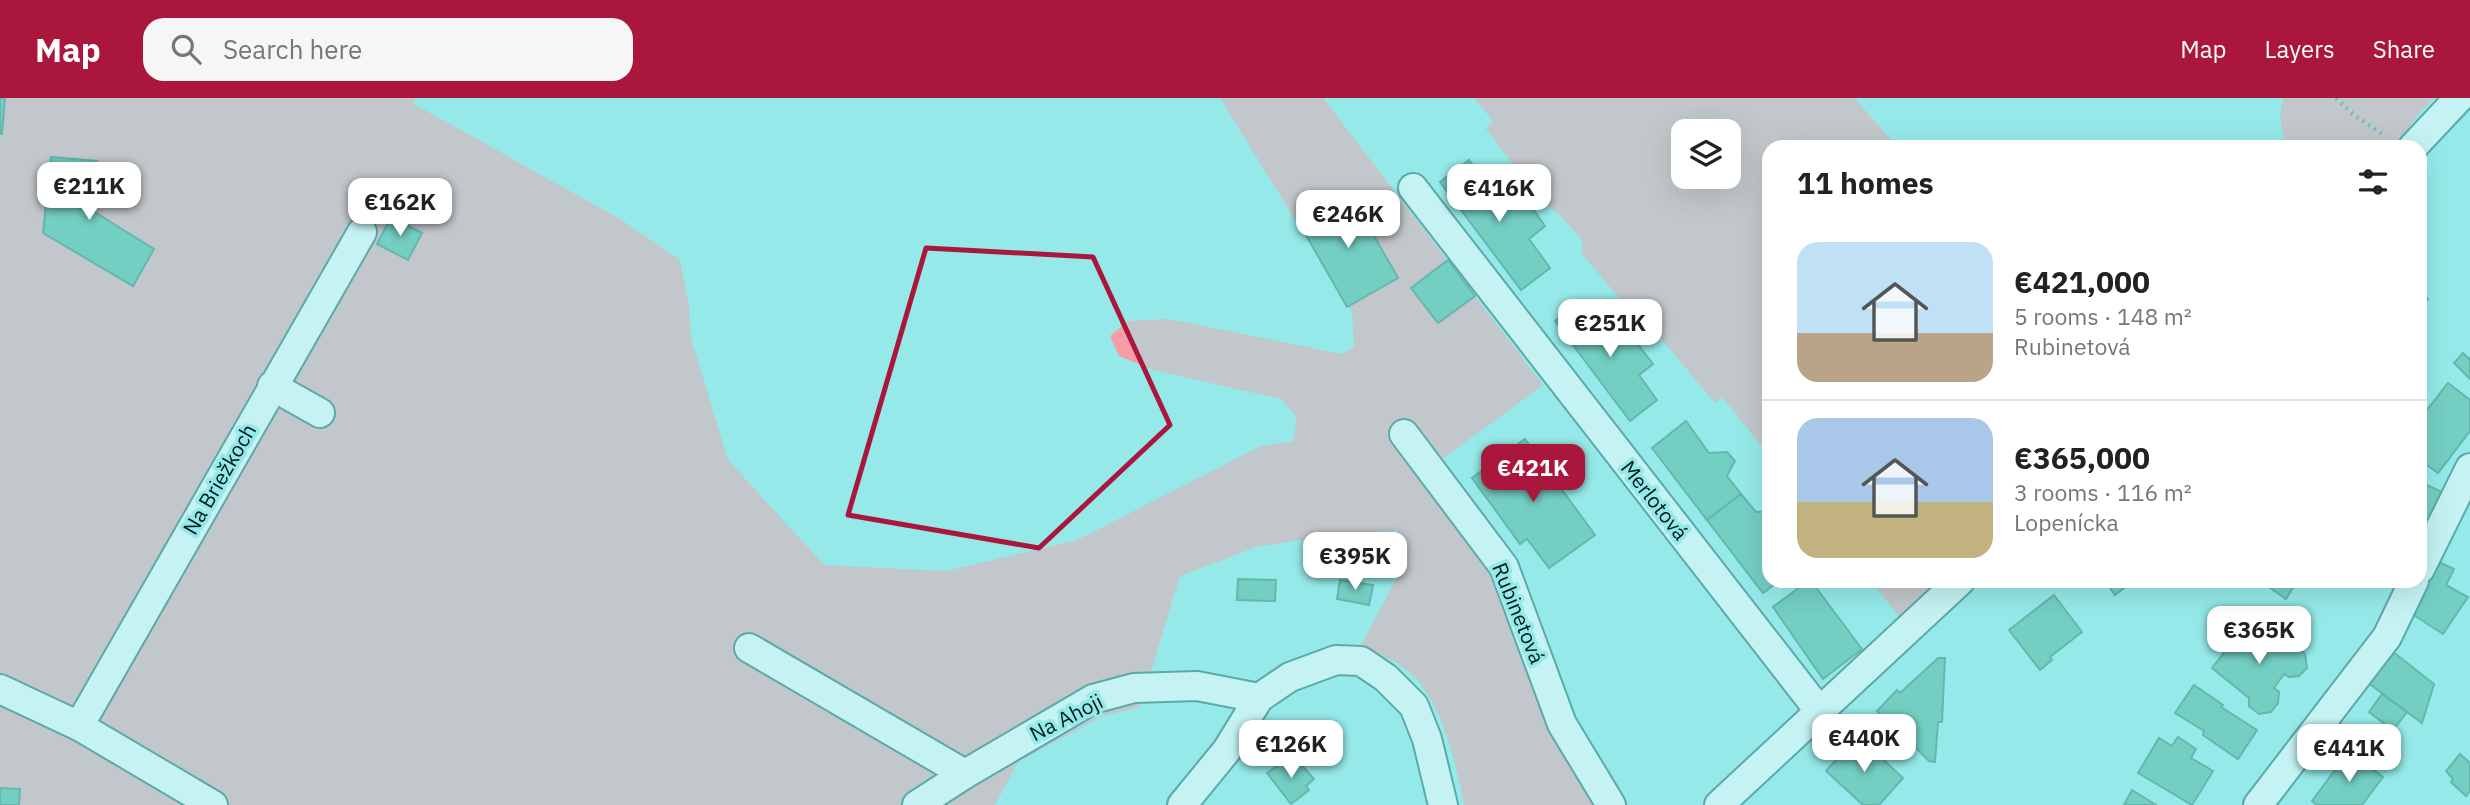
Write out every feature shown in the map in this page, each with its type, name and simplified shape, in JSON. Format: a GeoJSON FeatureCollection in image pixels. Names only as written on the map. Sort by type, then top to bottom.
{"type":"FeatureCollection","features":[{"type":"Feature","properties":{"kind":"street"},"geometry":{"type":"LineString","coordinates":[[2408,140],[2459,98]]}},
{"type":"Feature","properties":{"kind":"street","name":"Merlotová"},"geometry":{"type":"LineString","coordinates":[[1413,188],[1821,713]]}},
{"type":"Feature","properties":{"kind":"street","name":"Na Briežkoch"},"geometry":{"type":"LineString","coordinates":[[79,726],[362,232]]}},
{"type":"Feature","properties":{"kind":"street"},"geometry":{"type":"LineString","coordinates":[[272,386],[320,413]]}},
{"type":"Feature","properties":{"kind":"street","name":"Rubinetová"},"geometry":{"type":"LineString","coordinates":[[1404,434],[1504,567],[1562,724],[1611,805]]}},
{"type":"Feature","properties":{"kind":"street"},"geometry":{"type":"LineString","coordinates":[[2427,555],[2470,468]]}},
{"type":"Feature","properties":{"kind":"street"},"geometry":{"type":"LineString","coordinates":[[1719,805],[1953,588]]}},
{"type":"Feature","properties":{"kind":"street"},"geometry":{"type":"LineString","coordinates":[[2258,805],[2387,637],[2411,588]]}},
{"type":"Feature","properties":{"kind":"street"},"geometry":{"type":"LineString","coordinates":[[749,649],[965,774]]}},
{"type":"Feature","properties":{"kind":"street"},"geometry":{"type":"LineString","coordinates":[[1182,805],[1227,750],[1259,698],[1290,677],[1336,660],[1361,662],[1386,678],[1414,706],[1427,739],[1443,805]]}},
{"type":"Feature","properties":{"kind":"street","name":"Na Ahoji"},"geometry":{"type":"LineString","coordinates":[[917,805],[1093,699],[1134,688],[1197,686],[1259,698]]}},
{"type":"Feature","properties":{"kind":"street"},"geometry":{"type":"LineString","coordinates":[[0,689],[79,726],[213,805]]}},
{"type":"Feature","properties":{"kind":"path"},"geometry":{"type":"LineString","coordinates":[[2336,98],[2354,115],[2396,140]]}},
{"type":"Feature","properties":{"kind":"highlighted area"},"geometry":{"type":"Polygon","coordinates":[[[926,248],[1093,257],[1170,425],[1039,548],[848,515],[926,248]]]}},
{"type":"Feature","properties":{"kind":"shaded area"},"geometry":{"type":"Polygon","coordinates":[[[0,98],[415,98],[414,104],[620,219],[680,260],[689,307],[691,338],[728,460],[824,565],[946,571],[1077,540],[1261,446],[1293,441],[1297,417],[1281,399],[1153,370],[1119,356],[1110,336],[1128,321],[1169,319],[1341,354],[1354,347],[1352,312],[1220,98],[1323,98],[1543,385],[1421,475],[1493,575],[1550,734],[1594,805],[1464,805],[1449,741],[1429,696],[1408,671],[1361,645],[1400,572],[1398,530],[1259,546],[1180,576],[1140,707],[1103,716],[1018,762],[995,805],[0,805],[0,98]]]}},
{"type":"Feature","properties":{"kind":"shaded area"},"geometry":{"type":"Polygon","coordinates":[[[1474,98],[1854,98],[1892,140],[1762,140],[1762,446],[1722,397],[1715,403],[1653,329],[1641,324],[1582,254],[1582,240],[1559,214],[1541,201],[1486,129],[1493,121],[1474,98]]]}},
{"type":"Feature","properties":{"kind":"shaded area"},"geometry":{"type":"Polygon","coordinates":[[[2283,98],[2434,98],[2416,117],[2401,140],[2284,140],[2280,116],[2283,98]]]}},
{"type":"Feature","properties":{"kind":"shaded area"},"geometry":{"type":"Polygon","coordinates":[[[1877,588],[1935,588],[1902,620],[1877,588]]]}},
{"type":"Feature","properties":{"kind":"building"},"geometry":{"type":"Polygon","coordinates":[[[0,98],[5,98],[2,134],[0,134],[0,98]]]}},
{"type":"Feature","properties":{"kind":"building"},"geometry":{"type":"Polygon","coordinates":[[[51,157],[97,161],[93,211],[154,249],[133,286],[43,233],[51,157]]]}},
{"type":"Feature","properties":{"kind":"building"},"geometry":{"type":"Polygon","coordinates":[[[1469,160],[1505,207],[1522,194],[1545,226],[1529,239],[1550,268],[1521,290],[1440,182],[1469,160]]]}},
{"type":"Feature","properties":{"kind":"building"},"geometry":{"type":"Polygon","coordinates":[[[1349,192],[1398,278],[1347,307],[1298,221],[1349,192]]]}},
{"type":"Feature","properties":{"kind":"building"},"geometry":{"type":"Polygon","coordinates":[[[391,217],[422,233],[408,260],[377,244],[391,217]]]}},
{"type":"Feature","properties":{"kind":"building"},"geometry":{"type":"Polygon","coordinates":[[[1448,260],[1475,296],[1438,323],[1411,288],[1448,260]]]}},
{"type":"Feature","properties":{"kind":"building"},"geometry":{"type":"Polygon","coordinates":[[[1583,300],[1616,344],[1629,333],[1653,364],[1639,375],[1657,400],[1630,421],[1555,321],[1583,300]]]}},
{"type":"Feature","properties":{"kind":"building"},"geometry":{"type":"Polygon","coordinates":[[[2463,353],[2469,359],[2470,357],[2470,379],[2454,363],[2463,353]]]}},
{"type":"Feature","properties":{"kind":"building"},"geometry":{"type":"Polygon","coordinates":[[[2448,383],[2470,400],[2470,431],[2438,473],[2427,465],[2427,410],[2448,383]]]}},
{"type":"Feature","properties":{"kind":"building"},"geometry":{"type":"Polygon","coordinates":[[[1686,421],[1709,453],[1727,452],[1735,461],[1727,476],[1741,494],[1707,520],[1652,448],[1686,421]]]}},
{"type":"Feature","properties":{"kind":"building"},"geometry":{"type":"Polygon","coordinates":[[[1525,439],[1595,535],[1549,568],[1527,539],[1520,544],[1472,478],[1525,439]]]}},
{"type":"Feature","properties":{"kind":"building"},"geometry":{"type":"Polygon","coordinates":[[[2427,485],[2444,493],[2429,528],[2427,527],[2427,485]]]}},
{"type":"Feature","properties":{"kind":"building"},"geometry":{"type":"Polygon","coordinates":[[[1741,494],[1756,512],[1762,512],[1762,588],[1770,588],[1763,593],[1707,520],[1741,494]]]}},
{"type":"Feature","properties":{"kind":"building"},"geometry":{"type":"Polygon","coordinates":[[[2434,560],[2454,569],[2446,585],[2468,597],[2443,634],[2409,612],[2421,588],[2427,588],[2427,575],[2434,560]]]}},
{"type":"Feature","properties":{"kind":"building"},"geometry":{"type":"Polygon","coordinates":[[[1238,579],[1276,580],[1275,601],[1237,600],[1238,579]]]}},
{"type":"Feature","properties":{"kind":"building"},"geometry":{"type":"Polygon","coordinates":[[[1340,580],[1373,585],[1369,605],[1337,599],[1340,580]]]}},
{"type":"Feature","properties":{"kind":"building"},"geometry":{"type":"Polygon","coordinates":[[[1799,588],[1816,588],[1862,649],[1823,679],[1773,607],[1799,588]]]}},
{"type":"Feature","properties":{"kind":"building"},"geometry":{"type":"Polygon","coordinates":[[[2110,588],[2124,588],[2115,595],[2110,588]]]}},
{"type":"Feature","properties":{"kind":"building"},"geometry":{"type":"Polygon","coordinates":[[[2270,588],[2293,588],[2286,599],[2270,588]]]}},
{"type":"Feature","properties":{"kind":"building"},"geometry":{"type":"Polygon","coordinates":[[[2054,595],[2082,632],[2050,657],[2052,660],[2040,670],[2009,630],[2054,595]]]}},
{"type":"Feature","properties":{"kind":"building"},"geometry":{"type":"Polygon","coordinates":[[[2251,618],[2286,648],[2295,646],[2305,654],[2307,668],[2299,676],[2289,677],[2284,674],[2274,688],[2279,692],[2278,703],[2271,712],[2259,714],[2249,706],[2249,698],[2212,668],[2251,618]]]}},
{"type":"Feature","properties":{"kind":"building"},"geometry":{"type":"Polygon","coordinates":[[[2388,648],[2434,684],[2422,723],[2367,682],[2388,648]]]}},
{"type":"Feature","properties":{"kind":"building"},"geometry":{"type":"Polygon","coordinates":[[[1938,658],[1945,658],[1942,722],[1938,722],[1935,762],[1929,761],[1877,711],[1897,690],[1900,693],[1938,658]]]}},
{"type":"Feature","properties":{"kind":"building"},"geometry":{"type":"Polygon","coordinates":[[[2194,685],[2223,705],[2221,707],[2257,730],[2238,759],[2203,735],[2204,731],[2175,713],[2194,685]]]}},
{"type":"Feature","properties":{"kind":"building"},"geometry":{"type":"Polygon","coordinates":[[[2382,694],[2407,712],[2393,730],[2369,712],[2382,694]]]}},
{"type":"Feature","properties":{"kind":"building"},"geometry":{"type":"Polygon","coordinates":[[[1858,736],[1903,778],[1879,805],[1863,805],[1826,771],[1858,736]]]}},
{"type":"Feature","properties":{"kind":"building"},"geometry":{"type":"Polygon","coordinates":[[[2178,737],[2196,749],[2191,758],[2213,771],[2192,805],[2138,773],[2159,738],[2172,746],[2178,737]]]}},
{"type":"Feature","properties":{"kind":"building"},"geometry":{"type":"Polygon","coordinates":[[[2349,751],[2383,777],[2362,805],[2317,805],[2312,801],[2349,751]]]}},
{"type":"Feature","properties":{"kind":"building"},"geometry":{"type":"Polygon","coordinates":[[[2460,754],[2470,763],[2470,791],[2466,796],[2451,782],[2453,779],[2446,771],[2460,754]]]}},
{"type":"Feature","properties":{"kind":"building"},"geometry":{"type":"Polygon","coordinates":[[[1284,761],[1289,768],[1298,761],[1314,779],[1306,786],[1309,790],[1291,804],[1267,773],[1284,761]]]}},
{"type":"Feature","properties":{"kind":"building"},"geometry":{"type":"Polygon","coordinates":[[[0,788],[20,789],[19,805],[0,805],[0,788]]]}},
{"type":"Feature","properties":{"kind":"building"},"geometry":{"type":"Polygon","coordinates":[[[2132,790],[2156,805],[2124,805],[2132,790]]]}}]}
